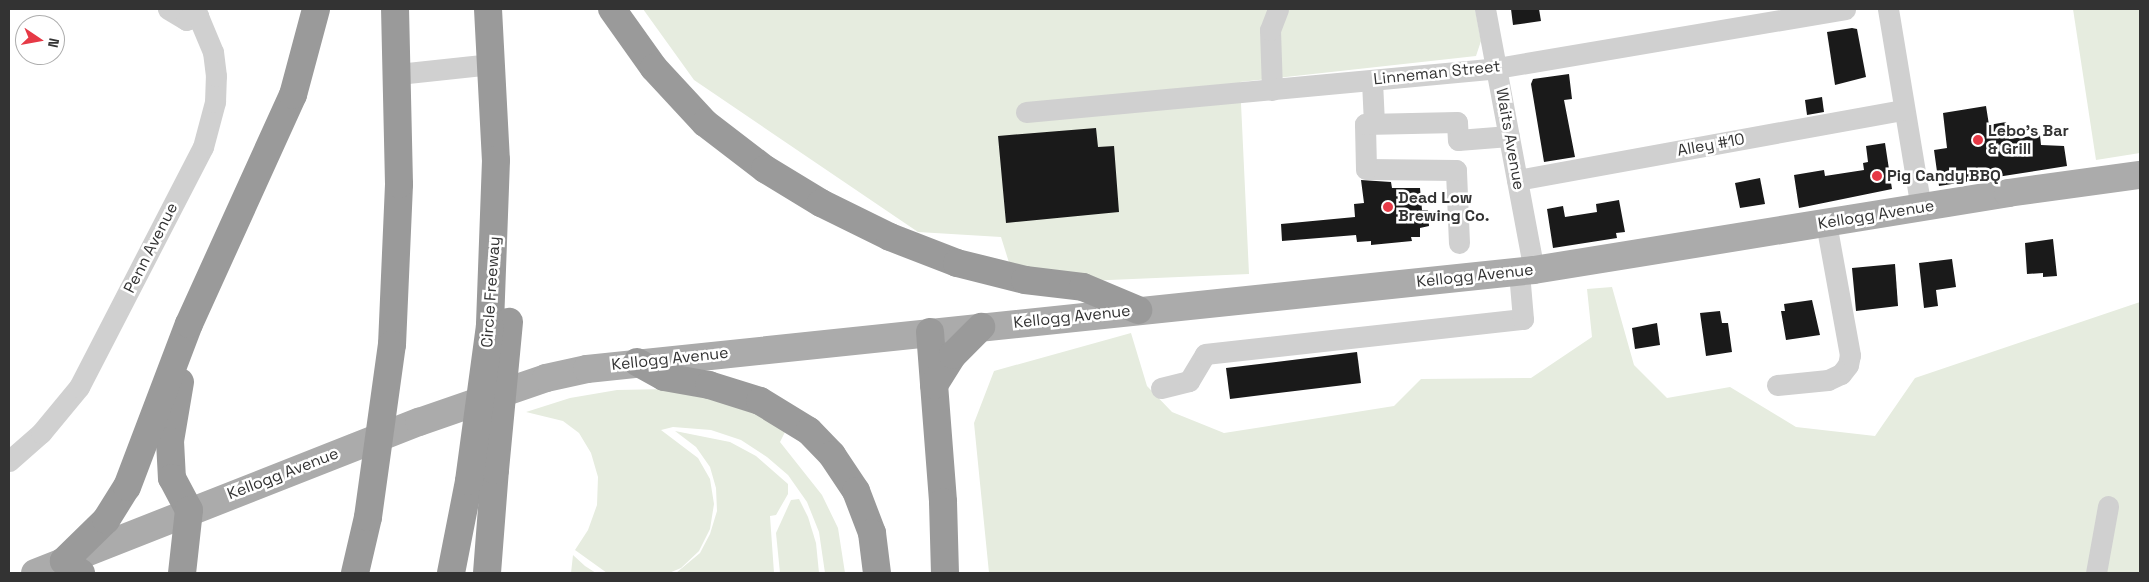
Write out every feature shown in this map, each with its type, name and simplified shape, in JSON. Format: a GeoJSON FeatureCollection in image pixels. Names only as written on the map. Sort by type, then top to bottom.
{"type":"FeatureCollection","features":[{"type":"Feature","properties":{"kind":"highway"},"geometry":{"type":"LineString","coordinates":[[72,567],[128,487],[189,324],[293,95],[316,9]]}},
{"type":"Feature","properties":{"kind":"highway"},"geometry":{"type":"LineString","coordinates":[[355,573],[368,516],[392,345],[399,184],[398,74],[395,9]]}},
{"type":"Feature","properties":{"kind":"highway","name":"Circle Freeway"},"geometry":{"type":"LineString","coordinates":[[451,573],[500,324],[495,238],[488,9]]}},
{"type":"Feature","properties":{"kind":"highway"},"geometry":{"type":"LineString","coordinates":[[612,9],[654,68],[706,122],[765,168],[821,203],[890,237],[957,264],[1026,280],[1083,287],[1138,310]]}},
{"type":"Feature","properties":{"kind":"highway"},"geometry":{"type":"LineString","coordinates":[[182,573],[189,510],[172,478],[170,441],[189,324]]}},
{"type":"Feature","properties":{"kind":"highway"},"geometry":{"type":"LineString","coordinates":[[487,573],[495,470],[500,324]]}},
{"type":"Feature","properties":{"kind":"highway"},"geometry":{"type":"LineString","coordinates":[[934,384],[953,355],[981,326]]}},
{"type":"Feature","properties":{"kind":"highway"},"geometry":{"type":"LineString","coordinates":[[930,332],[945,573]]}},
{"type":"Feature","properties":{"kind":"highway"},"geometry":{"type":"LineString","coordinates":[[637,362],[664,377],[708,385],[760,401],[809,430],[832,455],[856,491],[872,533],[877,573]]}},
{"type":"Feature","properties":{"kind":"main road","name":"Kellogg Avenue"},"geometry":{"type":"LineString","coordinates":[[35,573],[72,567],[189,510],[419,422],[546,378],[637,362],[1527,271],[1921,208],[2140,176]]}},
{"type":"Feature","properties":{"kind":"street"},"geometry":{"type":"LineString","coordinates":[[1272,90],[1270,30],[1278,9]]}},
{"type":"Feature","properties":{"kind":"street","name":"Waits Avenue"},"geometry":{"type":"LineString","coordinates":[[1161,388],[1189,381],[1205,354],[1523,319],[1527,271],[1517,180],[1485,9]]}},
{"type":"Feature","properties":{"kind":"street","name":"Linneman Street"},"geometry":{"type":"LineString","coordinates":[[1026,112],[1497,68],[1845,9]]}},
{"type":"Feature","properties":{"kind":"street"},"geometry":{"type":"LineString","coordinates":[[1888,9],[1921,208]]}},
{"type":"Feature","properties":{"kind":"street","name":"Penn Avenue"},"geometry":{"type":"LineString","coordinates":[[9,460],[41,433],[79,387],[203,147],[214,110],[216,76],[213,52],[187,13]]}},
{"type":"Feature","properties":{"kind":"street"},"geometry":{"type":"LineString","coordinates":[[398,74],[491,64]]}},
{"type":"Feature","properties":{"kind":"street"},"geometry":{"type":"LineString","coordinates":[[1372,81],[1374,123]]}},
{"type":"Feature","properties":{"kind":"street","name":"Alley #10"},"geometry":{"type":"LineString","coordinates":[[1517,180],[1904,110]]}},
{"type":"Feature","properties":{"kind":"street"},"geometry":{"type":"LineString","coordinates":[[1456,170],[1366,169],[1365,124],[1457,122],[1456,170],[1459,243]]}},
{"type":"Feature","properties":{"kind":"street"},"geometry":{"type":"LineString","coordinates":[[1458,140],[1509,136]]}},
{"type":"Feature","properties":{"kind":"street"},"geometry":{"type":"LineString","coordinates":[[1778,384],[1828,380],[1841,374],[1848,365],[1850,355],[1826,223]]}},
{"type":"Feature","properties":{"kind":"street"},"geometry":{"type":"LineString","coordinates":[[2096,573],[2108,506]]}},
{"type":"Feature","properties":{"kind":"shaded area"},"geometry":{"type":"Polygon","coordinates":[[[643,9],[1475,9],[1481,41],[1476,56],[1240,82],[1249,274],[1086,281],[1011,269],[1001,237],[918,232],[694,80],[643,9]]]}},
{"type":"Feature","properties":{"kind":"shaded area"},"geometry":{"type":"Polygon","coordinates":[[[2073,9],[2140,9],[2140,153],[2096,160],[2073,9]]]}},
{"type":"Feature","properties":{"kind":"shaded area"},"geometry":{"type":"Polygon","coordinates":[[[1612,287],[1634,365],[1667,398],[1730,387],[1796,427],[1875,436],[1915,378],[2140,302],[2140,573],[989,573],[974,423],[994,371],[1131,333],[1147,386],[1172,412],[1224,433],[1394,406],[1421,379],[1531,378],[1592,337],[1587,289],[1612,287]]]}},
{"type":"Feature","properties":{"kind":"shaded area"},"geometry":{"type":"Polygon","coordinates":[[[666,389],[756,405],[785,432],[780,442],[822,495],[838,528],[845,573],[825,573],[819,532],[807,502],[788,475],[767,457],[741,440],[711,430],[673,427],[661,430],[698,458],[710,479],[714,504],[710,529],[699,551],[681,568],[669,573],[607,573],[575,550],[588,530],[597,505],[598,477],[591,453],[579,433],[563,421],[526,412],[570,398],[617,390],[666,389]]]}},
{"type":"Feature","properties":{"kind":"shaded area"},"geometry":{"type":"Polygon","coordinates":[[[675,431],[730,442],[756,456],[788,484],[788,494],[776,515],[770,516],[774,573],[676,573],[700,553],[710,534],[717,511],[716,488],[710,467],[696,447],[675,431]]]}},
{"type":"Feature","properties":{"kind":"shaded area"},"geometry":{"type":"Polygon","coordinates":[[[799,499],[808,517],[816,543],[819,573],[780,573],[776,533],[791,500],[799,499]]]}},
{"type":"Feature","properties":{"kind":"shaded area"},"geometry":{"type":"Polygon","coordinates":[[[573,555],[585,566],[596,573],[571,573],[573,555]]]}},
{"type":"Feature","properties":{"kind":"building"},"geometry":{"type":"Polygon","coordinates":[[[1511,9],[1539,9],[1541,21],[1513,25],[1511,9]]]}},
{"type":"Feature","properties":{"kind":"building"},"geometry":{"type":"Polygon","coordinates":[[[1857,29],[1866,77],[1835,85],[1827,32],[1857,29]]]}},
{"type":"Feature","properties":{"kind":"building"},"geometry":{"type":"Polygon","coordinates":[[[1569,74],[1572,99],[1564,100],[1575,157],[1544,162],[1531,84],[1533,79],[1569,74]]]}},
{"type":"Feature","properties":{"kind":"building"},"geometry":{"type":"Polygon","coordinates":[[[1822,97],[1824,112],[1807,115],[1805,100],[1822,97]]]}},
{"type":"Feature","properties":{"kind":"building","name":"Lebo's Bar & Grill"},"geometry":{"type":"Polygon","coordinates":[[[1986,106],[1989,125],[2006,122],[2009,139],[2040,135],[2041,145],[2064,146],[2067,166],[1939,186],[1934,150],[1947,148],[1943,113],[1986,106]]]}},
{"type":"Feature","properties":{"kind":"building"},"geometry":{"type":"Polygon","coordinates":[[[1096,128],[1098,147],[1114,146],[1119,212],[1006,223],[998,136],[1096,128]]]}},
{"type":"Feature","properties":{"kind":"building"},"geometry":{"type":"Polygon","coordinates":[[[1885,143],[1892,189],[1799,208],[1794,175],[1824,170],[1825,176],[1864,170],[1863,163],[1868,162],[1866,146],[1885,143]]]}},
{"type":"Feature","properties":{"kind":"building"},"geometry":{"type":"Polygon","coordinates":[[[1760,178],[1765,204],[1740,208],[1735,183],[1760,178]]]}},
{"type":"Feature","properties":{"kind":"building","name":"Dead Low Brewing Co."},"geometry":{"type":"Polygon","coordinates":[[[1361,180],[1391,182],[1392,188],[1420,188],[1422,210],[1428,210],[1429,226],[1420,228],[1420,237],[1411,237],[1412,241],[1371,245],[1371,241],[1357,242],[1356,235],[1282,241],[1281,224],[1355,217],[1354,204],[1364,203],[1361,180]]]}},
{"type":"Feature","properties":{"kind":"building"},"geometry":{"type":"Polygon","coordinates":[[[1619,200],[1625,232],[1616,233],[1617,238],[1553,248],[1547,209],[1563,206],[1565,217],[1597,212],[1596,204],[1619,200]]]}},
{"type":"Feature","properties":{"kind":"building"},"geometry":{"type":"Polygon","coordinates":[[[2053,239],[2057,276],[2043,277],[2043,273],[2027,274],[2025,243],[2053,239]]]}},
{"type":"Feature","properties":{"kind":"building"},"geometry":{"type":"Polygon","coordinates":[[[1952,259],[1956,287],[1936,290],[1938,306],[1924,308],[1919,263],[1952,259]]]}},
{"type":"Feature","properties":{"kind":"building"},"geometry":{"type":"Polygon","coordinates":[[[1895,264],[1898,306],[1856,311],[1852,268],[1895,264]]]}},
{"type":"Feature","properties":{"kind":"building"},"geometry":{"type":"Polygon","coordinates":[[[1812,300],[1820,335],[1786,340],[1781,311],[1785,311],[1784,304],[1812,300]]]}},
{"type":"Feature","properties":{"kind":"building"},"geometry":{"type":"Polygon","coordinates":[[[1720,311],[1722,323],[1728,323],[1732,352],[1706,356],[1700,313],[1720,311]]]}},
{"type":"Feature","properties":{"kind":"building"},"geometry":{"type":"Polygon","coordinates":[[[1657,323],[1660,345],[1635,349],[1632,328],[1657,323]]]}},
{"type":"Feature","properties":{"kind":"building"},"geometry":{"type":"Polygon","coordinates":[[[1357,352],[1361,383],[1230,399],[1226,368],[1357,352]]]}},
{"type":"Feature","properties":{"kind":"place","name":"Lebo's Bar & Grill"},"geometry":{"type":"Point","coordinates":[1978,140]}},
{"type":"Feature","properties":{"kind":"place","name":"Pig Candy BBQ"},"geometry":{"type":"Point","coordinates":[1877,176]}},
{"type":"Feature","properties":{"kind":"place","name":"Dead Low Brewing Co."},"geometry":{"type":"Point","coordinates":[1388,207]}}]}
